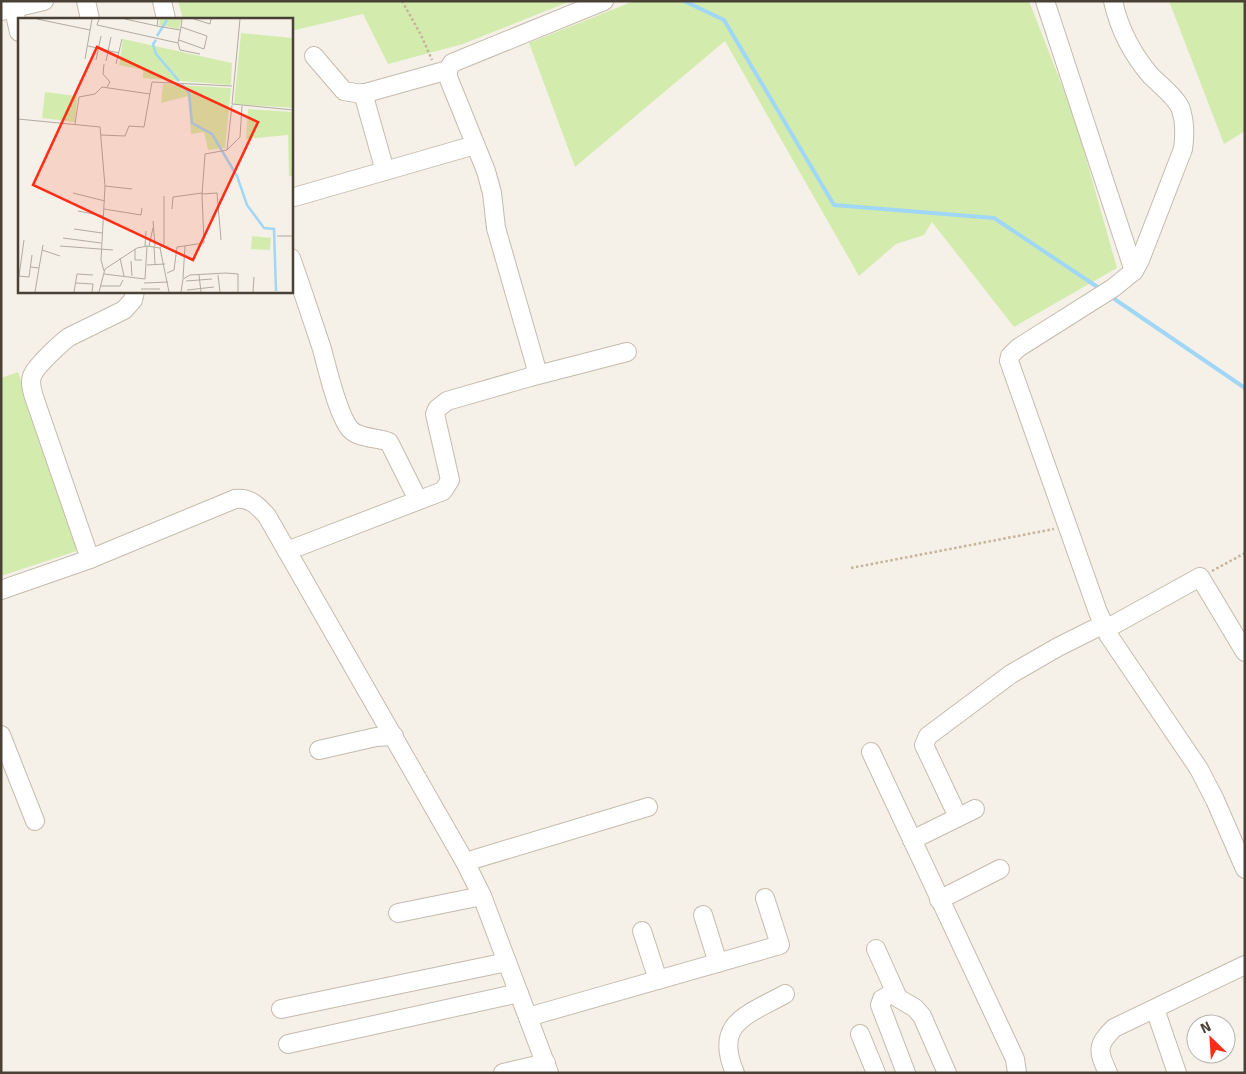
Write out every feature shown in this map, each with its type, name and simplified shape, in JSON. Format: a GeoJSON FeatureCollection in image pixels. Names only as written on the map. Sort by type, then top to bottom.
{"type":"FeatureCollection","features":[{"type":"Feature","properties":{"kind":"street"},"geometry":{"type":"LineString","coordinates":[[18,30],[9,7],[44,1]]}},
{"type":"Feature","properties":{"kind":"street"},"geometry":{"type":"LineString","coordinates":[[86,1],[90,18]]}},
{"type":"Feature","properties":{"kind":"street"},"geometry":{"type":"LineString","coordinates":[[162,1],[166,18]]}},
{"type":"Feature","properties":{"kind":"street"},"geometry":{"type":"LineString","coordinates":[[314,56],[344,91],[363,93],[442,71],[452,63],[604,1]]}},
{"type":"Feature","properties":{"kind":"street"},"geometry":{"type":"LineString","coordinates":[[1046,1],[1134,271]]}},
{"type":"Feature","properties":{"kind":"street"},"geometry":{"type":"LineString","coordinates":[[1113,1],[1123,31],[1136,55],[1150,74],[1179,106],[1185,134],[1183,148],[1140,260],[1134,271],[1113,288],[1018,348],[1010,356],[1009,361],[1109,636],[1199,769],[1215,800],[1245,869]]}},
{"type":"Feature","properties":{"kind":"street"},"geometry":{"type":"LineString","coordinates":[[442,71],[448,77],[492,193],[496,228],[536,368],[534,374],[530,377]]}},
{"type":"Feature","properties":{"kind":"street"},"geometry":{"type":"LineString","coordinates":[[363,93],[385,171]]}},
{"type":"Feature","properties":{"kind":"street"},"geometry":{"type":"LineString","coordinates":[[292,198],[475,145]]}},
{"type":"Feature","properties":{"kind":"street"},"geometry":{"type":"LineString","coordinates":[[292,261],[331,384],[350,428],[358,435],[390,442],[418,500]]}},
{"type":"Feature","properties":{"kind":"street"},"geometry":{"type":"LineString","coordinates":[[90,559],[34,397],[31,383],[33,374],[61,343],[128,307],[136,292]]}},
{"type":"Feature","properties":{"kind":"street"},"geometry":{"type":"LineString","coordinates":[[287,551],[443,490],[448,486],[450,480],[435,414],[437,409],[448,401],[627,352]]}},
{"type":"Feature","properties":{"kind":"street"},"geometry":{"type":"LineString","coordinates":[[1,590],[90,559],[235,498],[243,498],[252,502],[267,516],[394,736],[482,896],[547,1068],[503,1073]]}},
{"type":"Feature","properties":{"kind":"street"},"geometry":{"type":"LineString","coordinates":[[958,817],[924,745],[928,736],[1011,674],[1058,647],[1105,627],[1200,577],[1245,652]]}},
{"type":"Feature","properties":{"kind":"street"},"geometry":{"type":"LineString","coordinates":[[1,735],[35,821]]}},
{"type":"Feature","properties":{"kind":"street"},"geometry":{"type":"LineString","coordinates":[[319,750],[376,737],[394,736]]}},
{"type":"Feature","properties":{"kind":"street"},"geometry":{"type":"LineString","coordinates":[[871,752],[939,900],[1016,1059],[1017,1073]]}},
{"type":"Feature","properties":{"kind":"street"},"geometry":{"type":"LineString","coordinates":[[465,862],[648,807]]}},
{"type":"Feature","properties":{"kind":"street"},"geometry":{"type":"LineString","coordinates":[[912,840],[975,809]]}},
{"type":"Feature","properties":{"kind":"street"},"geometry":{"type":"LineString","coordinates":[[939,900],[1000,869]]}},
{"type":"Feature","properties":{"kind":"street"},"geometry":{"type":"LineString","coordinates":[[398,912],[482,896]]}},
{"type":"Feature","properties":{"kind":"street"},"geometry":{"type":"LineString","coordinates":[[528,1017],[780,945],[765,898]]}},
{"type":"Feature","properties":{"kind":"street"},"geometry":{"type":"LineString","coordinates":[[703,915],[718,963]]}},
{"type":"Feature","properties":{"kind":"street"},"geometry":{"type":"LineString","coordinates":[[642,931],[658,980]]}},
{"type":"Feature","properties":{"kind":"street"},"geometry":{"type":"LineString","coordinates":[[876,950],[898,998],[915,1008],[922,1016],[947,1073]]}},
{"type":"Feature","properties":{"kind":"street"},"geometry":{"type":"LineString","coordinates":[[281,1009],[507,962]]}},
{"type":"Feature","properties":{"kind":"street"},"geometry":{"type":"LineString","coordinates":[[1108,1073],[1101,1058],[1100,1048],[1104,1038],[1114,1028],[1245,966]]}},
{"type":"Feature","properties":{"kind":"street"},"geometry":{"type":"LineString","coordinates":[[895,992],[882,999],[880,1005],[906,1073]]}},
{"type":"Feature","properties":{"kind":"street"},"geometry":{"type":"LineString","coordinates":[[288,1044],[519,993]]}},
{"type":"Feature","properties":{"kind":"street"},"geometry":{"type":"LineString","coordinates":[[735,1073],[728,1047],[728,1036],[733,1026],[739,1020],[785,994]]}},
{"type":"Feature","properties":{"kind":"street"},"geometry":{"type":"LineString","coordinates":[[1155,1009],[1177,1073]]}},
{"type":"Feature","properties":{"kind":"street"},"geometry":{"type":"LineString","coordinates":[[860,1034],[876,1073]]}},
{"type":"Feature","properties":{"kind":"path"},"geometry":{"type":"LineString","coordinates":[[402,1],[442,71]]}},
{"type":"Feature","properties":{"kind":"path"},"geometry":{"type":"LineString","coordinates":[[851,568],[1069,526]]}},
{"type":"Feature","properties":{"kind":"path"},"geometry":{"type":"LineString","coordinates":[[1200,577],[1245,553]]}},
{"type":"Feature","properties":{"kind":"green space"},"geometry":{"type":"Polygon","coordinates":[[[178,1],[571,1],[463,44],[388,64],[363,14],[292,31],[292,18],[183,18],[178,1]]]}},
{"type":"Feature","properties":{"kind":"green space"},"geometry":{"type":"Polygon","coordinates":[[[634,1],[1029,1],[1075,119],[1117,268],[1014,327],[932,222],[924,235],[896,244],[859,276],[725,41],[575,167],[529,43],[634,1]]]}},
{"type":"Feature","properties":{"kind":"green space"},"geometry":{"type":"Polygon","coordinates":[[[1169,1],[1245,1],[1245,131],[1224,144],[1169,1]]]}},
{"type":"Feature","properties":{"kind":"green space"},"geometry":{"type":"Polygon","coordinates":[[[18,372],[80,550],[1,576],[1,378],[18,372]]]}},
{"type":"Feature","properties":{"kind":"waterway"},"geometry":{"type":"LineString","coordinates":[[684,1],[724,20],[834,205],[994,218],[1102,290]]}},
{"type":"Feature","properties":{"kind":"waterway"},"geometry":{"type":"LineString","coordinates":[[1110,296],[1245,388]]}}]}
